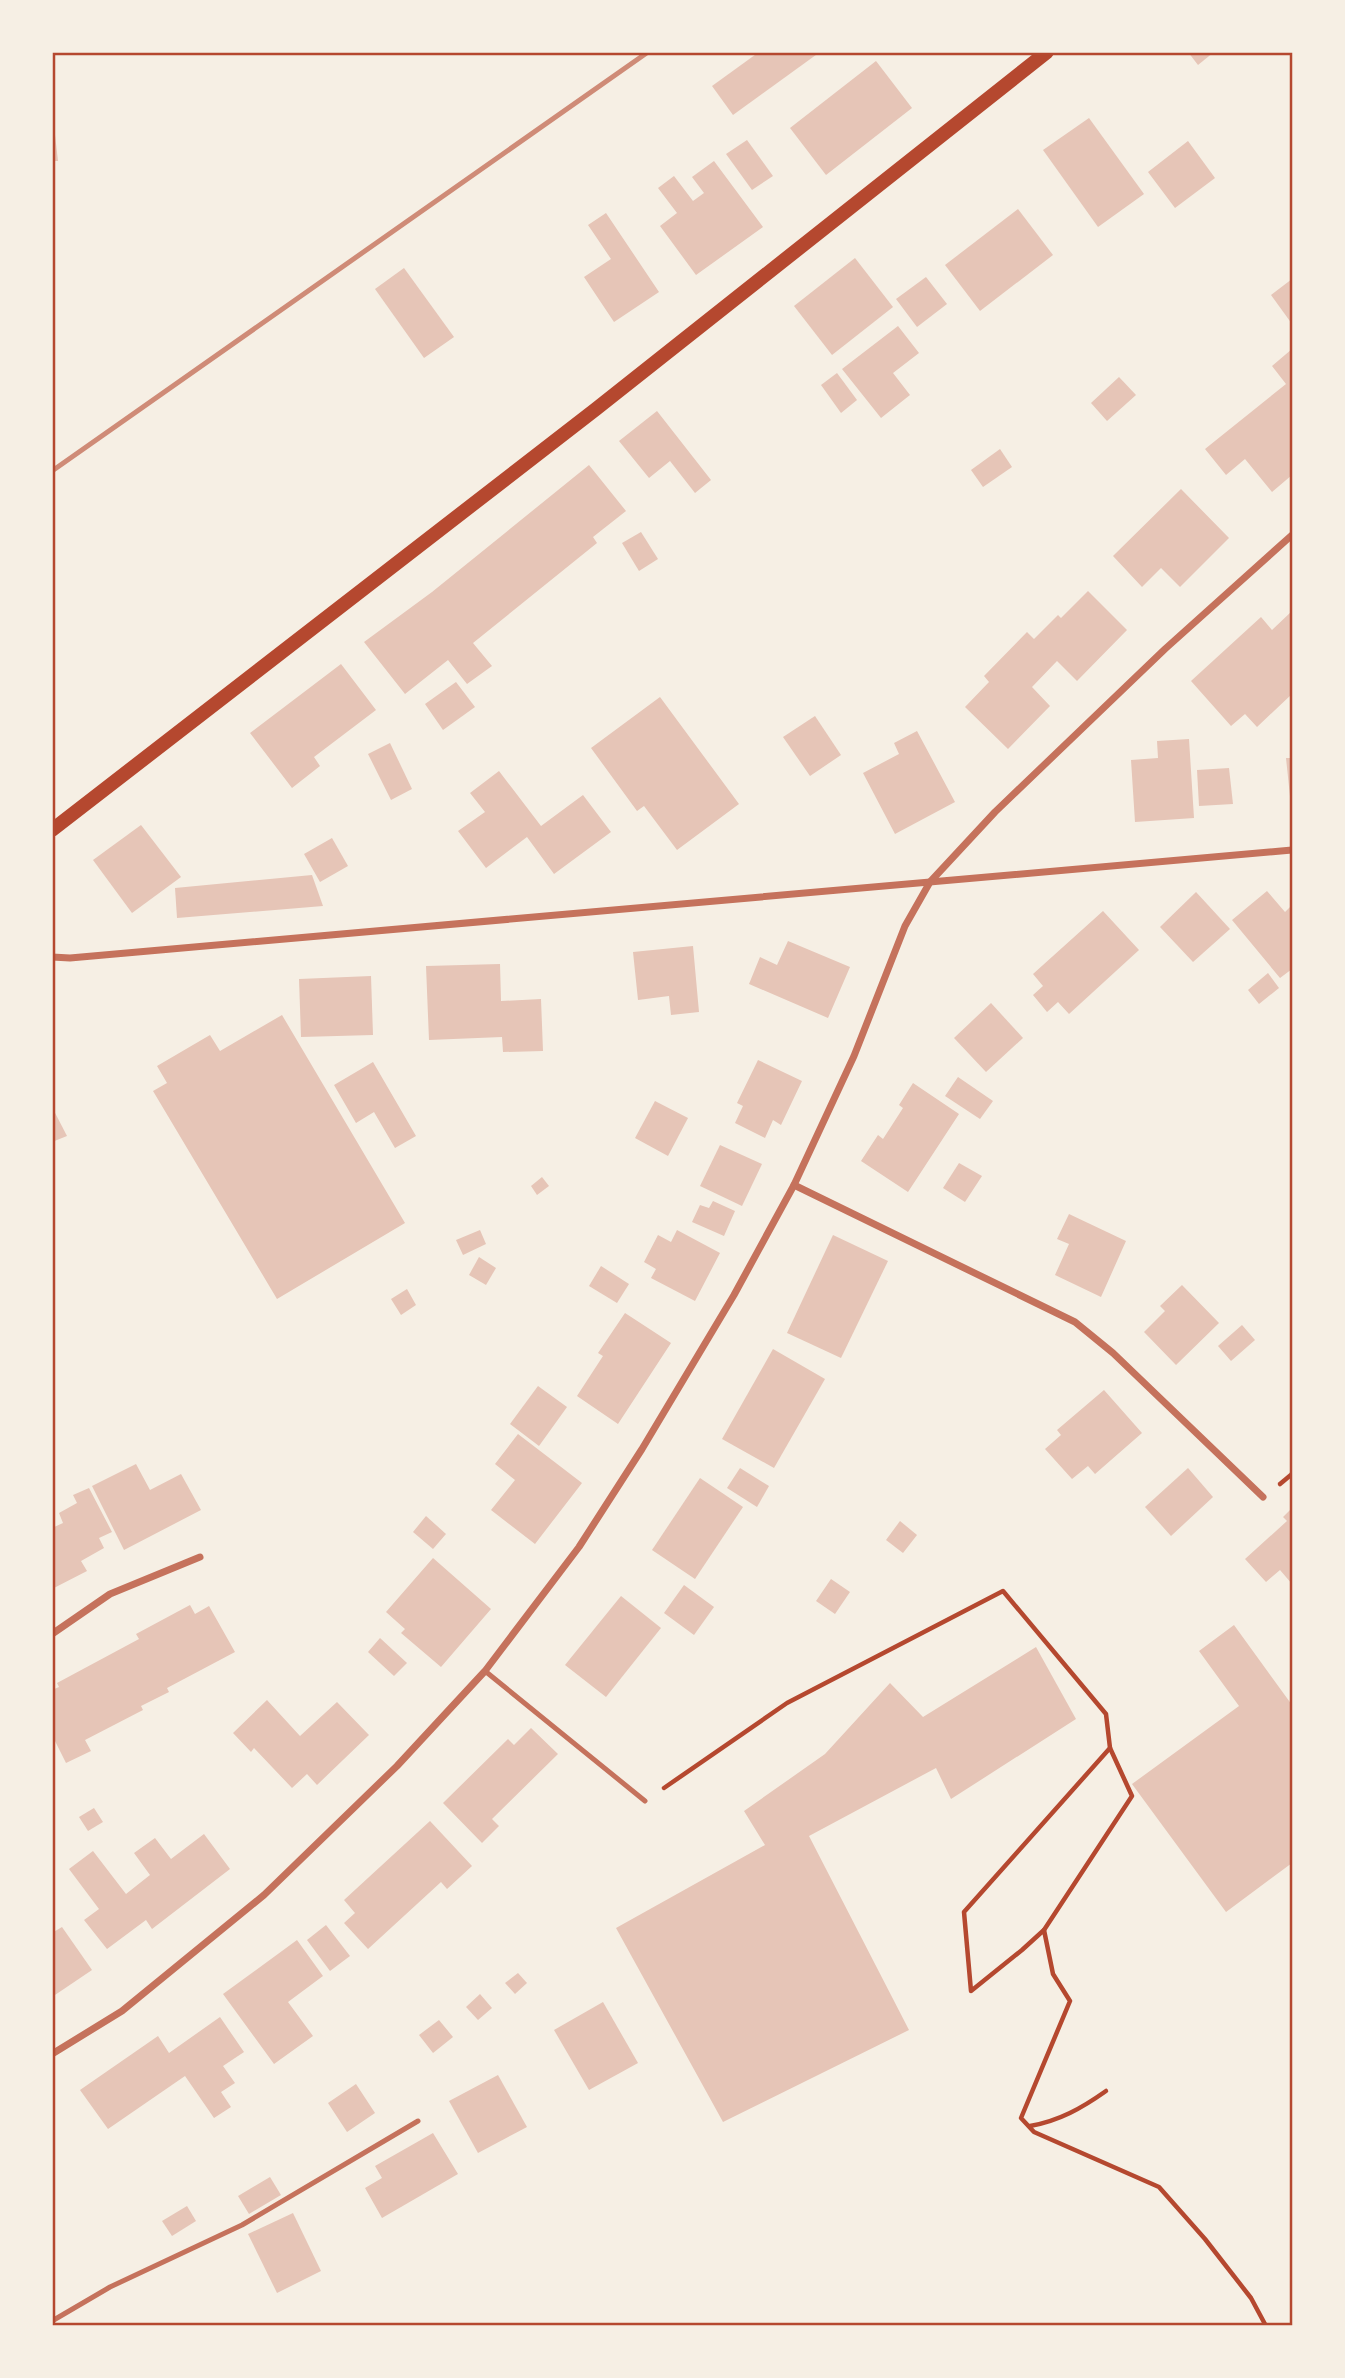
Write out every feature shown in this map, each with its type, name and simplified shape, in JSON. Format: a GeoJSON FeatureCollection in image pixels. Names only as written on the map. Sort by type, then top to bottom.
{"type":"FeatureCollection","features":[{"type":"Feature","properties":{"kind":"main road"},"geometry":{"type":"LineString","coordinates":[[52,830],[596,409],[1046,52]]}},
{"type":"Feature","properties":{"kind":"street"},"geometry":{"type":"LineString","coordinates":[[52,2054],[122,2011],[264,1895],[397,1766],[485,1671],[579,1546],[642,1449],[734,1295],[794,1185],[854,1056],[905,926],[930,882],[995,812],[1165,649],[1293,536]]}},
{"type":"Feature","properties":{"kind":"street"},"geometry":{"type":"LineString","coordinates":[[52,957],[70,958],[1293,849]]}},
{"type":"Feature","properties":{"kind":"street"},"geometry":{"type":"LineString","coordinates":[[794,1185],[1074,1322],[1113,1353],[1263,1497]]}},
{"type":"Feature","properties":{"kind":"street"},"geometry":{"type":"LineString","coordinates":[[52,1634],[110,1594],[200,1558]]}},
{"type":"Feature","properties":{"kind":"lane"},"geometry":{"type":"LineString","coordinates":[[485,1671],[645,1801]]}},
{"type":"Feature","properties":{"kind":"lane"},"geometry":{"type":"LineString","coordinates":[[52,2321],[110,2287],[242,2225],[418,2121]]}},
{"type":"Feature","properties":{"kind":"path"},"geometry":{"type":"LineString","coordinates":[[645,1801],[787,1703],[1003,1591],[1107,1714],[1110,1748],[1132,1796],[1044,1930],[971,1991],[964,1912],[1110,1748]]}},
{"type":"Feature","properties":{"kind":"path"},"geometry":{"type":"LineString","coordinates":[[1044,1930],[1053,1974],[1070,2001],[1021,2118],[1034,2132],[1160,2187],[1251,2298],[1266,2326]]}},
{"type":"Feature","properties":{"kind":"path"},"geometry":{"type":"LineString","coordinates":[[1029,2127],[1048,2123],[1081,2109],[1106,2091]]}},
{"type":"Feature","properties":{"kind":"building"},"geometry":{"type":"Polygon","coordinates":[[[759,52],[820,52],[733,115],[712,86],[759,52]]]}},
{"type":"Feature","properties":{"kind":"building"},"geometry":{"type":"Polygon","coordinates":[[[1188,52],[1214,52],[1198,65],[1188,52]]]}},
{"type":"Feature","properties":{"kind":"building"},"geometry":{"type":"Polygon","coordinates":[[[876,61],[912,108],[826,175],[790,128],[876,61]]]}},
{"type":"Feature","properties":{"kind":"building"},"geometry":{"type":"Polygon","coordinates":[[[1089,118],[1144,194],[1098,227],[1043,150],[1089,118]]]}},
{"type":"Feature","properties":{"kind":"building"},"geometry":{"type":"Polygon","coordinates":[[[54,126],[58,161],[52,161],[54,126]]]}},
{"type":"Feature","properties":{"kind":"building"},"geometry":{"type":"Polygon","coordinates":[[[747,140],[773,176],[752,190],[726,154],[747,140]]]}},
{"type":"Feature","properties":{"kind":"building"},"geometry":{"type":"Polygon","coordinates":[[[1188,141],[1215,178],[1175,208],[1148,172],[1188,141]]]}},
{"type":"Feature","properties":{"kind":"building"},"geometry":{"type":"Polygon","coordinates":[[[714,161],[763,227],[696,275],[660,226],[677,213],[658,188],[674,176],[693,201],[704,193],[692,177],[714,161]]]}},
{"type":"Feature","properties":{"kind":"building"},"geometry":{"type":"Polygon","coordinates":[[[1018,209],[1053,255],[980,311],[945,265],[1018,209]]]}},
{"type":"Feature","properties":{"kind":"building"},"geometry":{"type":"Polygon","coordinates":[[[606,213],[659,292],[614,322],[584,277],[611,259],[588,225],[606,213]]]}},
{"type":"Feature","properties":{"kind":"building"},"geometry":{"type":"Polygon","coordinates":[[[855,258],[893,307],[832,355],[794,306],[855,258]]]}},
{"type":"Feature","properties":{"kind":"building"},"geometry":{"type":"Polygon","coordinates":[[[404,268],[454,337],[424,358],[375,289],[404,268]]]}},
{"type":"Feature","properties":{"kind":"building"},"geometry":{"type":"Polygon","coordinates":[[[926,277],[947,304],[917,327],[896,299],[926,277]]]}},
{"type":"Feature","properties":{"kind":"building"},"geometry":{"type":"Polygon","coordinates":[[[1292,279],[1292,324],[1271,295],[1292,279]]]}},
{"type":"Feature","properties":{"kind":"building"},"geometry":{"type":"Polygon","coordinates":[[[898,326],[919,353],[893,373],[910,395],[881,418],[842,369],[898,326]]]}},
{"type":"Feature","properties":{"kind":"building"},"geometry":{"type":"Polygon","coordinates":[[[1292,349],[1292,475],[1272,492],[1245,459],[1226,475],[1205,449],[1286,384],[1272,366],[1292,349]]]}},
{"type":"Feature","properties":{"kind":"building"},"geometry":{"type":"Polygon","coordinates":[[[837,373],[857,400],[841,413],[821,385],[837,373]]]}},
{"type":"Feature","properties":{"kind":"building"},"geometry":{"type":"Polygon","coordinates":[[[1119,377],[1136,395],[1107,421],[1091,403],[1119,377]]]}},
{"type":"Feature","properties":{"kind":"building"},"geometry":{"type":"Polygon","coordinates":[[[657,411],[711,480],[695,493],[670,461],[649,478],[619,441],[657,411]]]}},
{"type":"Feature","properties":{"kind":"building"},"geometry":{"type":"Polygon","coordinates":[[[1000,449],[1012,467],[983,487],[971,470],[1000,449]]]}},
{"type":"Feature","properties":{"kind":"building"},"geometry":{"type":"Polygon","coordinates":[[[589,465],[626,511],[593,537],[597,543],[473,643],[492,666],[467,684],[448,660],[405,694],[364,642],[432,592],[589,465]]]}},
{"type":"Feature","properties":{"kind":"building"},"geometry":{"type":"Polygon","coordinates":[[[1181,489],[1229,538],[1180,587],[1161,568],[1142,587],[1113,556],[1181,489]]]}},
{"type":"Feature","properties":{"kind":"building"},"geometry":{"type":"Polygon","coordinates":[[[641,532],[658,559],[639,571],[622,543],[641,532]]]}},
{"type":"Feature","properties":{"kind":"building"},"geometry":{"type":"Polygon","coordinates":[[[1088,591],[1127,630],[1077,681],[1057,661],[1032,687],[1050,706],[1008,749],[965,707],[989,682],[984,676],[1027,632],[1034,639],[1058,615],[1061,618],[1088,591]]]}},
{"type":"Feature","properties":{"kind":"building"},"geometry":{"type":"Polygon","coordinates":[[[1292,611],[1292,694],[1257,727],[1245,714],[1231,726],[1191,681],[1261,617],[1272,630],[1292,611]]]}},
{"type":"Feature","properties":{"kind":"building"},"geometry":{"type":"Polygon","coordinates":[[[341,664],[376,710],[314,757],[320,766],[292,788],[250,733],[341,664]]]}},
{"type":"Feature","properties":{"kind":"building"},"geometry":{"type":"Polygon","coordinates":[[[456,682],[475,707],[443,730],[425,704],[456,682]]]}},
{"type":"Feature","properties":{"kind":"building"},"geometry":{"type":"Polygon","coordinates":[[[660,697],[739,804],[677,850],[644,806],[637,811],[591,748],[660,697]]]}},
{"type":"Feature","properties":{"kind":"building"},"geometry":{"type":"Polygon","coordinates":[[[815,716],[841,755],[810,776],[783,737],[815,716]]]}},
{"type":"Feature","properties":{"kind":"building"},"geometry":{"type":"Polygon","coordinates":[[[917,731],[955,802],[895,834],[863,773],[899,754],[894,743],[917,731]]]}},
{"type":"Feature","properties":{"kind":"building"},"geometry":{"type":"Polygon","coordinates":[[[1189,739],[1194,818],[1135,822],[1131,760],[1158,758],[1157,741],[1189,739]]]}},
{"type":"Feature","properties":{"kind":"building"},"geometry":{"type":"Polygon","coordinates":[[[390,743],[412,789],[391,800],[368,754],[390,743]]]}},
{"type":"Feature","properties":{"kind":"building"},"geometry":{"type":"Polygon","coordinates":[[[1286,758],[1292,758],[1290,796],[1286,758]]]}},
{"type":"Feature","properties":{"kind":"building"},"geometry":{"type":"Polygon","coordinates":[[[1229,768],[1233,804],[1199,806],[1197,770],[1229,768]]]}},
{"type":"Feature","properties":{"kind":"building"},"geometry":{"type":"Polygon","coordinates":[[[499,771],[541,826],[583,795],[611,832],[554,874],[527,837],[486,868],[458,831],[485,812],[470,793],[499,771]]]}},
{"type":"Feature","properties":{"kind":"building"},"geometry":{"type":"Polygon","coordinates":[[[141,825],[181,877],[132,913],[93,860],[141,825]]]}},
{"type":"Feature","properties":{"kind":"building"},"geometry":{"type":"Polygon","coordinates":[[[332,838],[348,866],[320,882],[304,854],[332,838]]]}},
{"type":"Feature","properties":{"kind":"building"},"geometry":{"type":"Polygon","coordinates":[[[312,875],[323,906],[177,918],[175,888],[312,875]]]}},
{"type":"Feature","properties":{"kind":"building"},"geometry":{"type":"Polygon","coordinates":[[[1267,891],[1285,912],[1292,905],[1292,969],[1280,978],[1232,920],[1267,891]]]}},
{"type":"Feature","properties":{"kind":"building"},"geometry":{"type":"Polygon","coordinates":[[[1196,892],[1230,929],[1193,962],[1160,927],[1196,892]]]}},
{"type":"Feature","properties":{"kind":"building"},"geometry":{"type":"Polygon","coordinates":[[[1103,911],[1139,950],[1069,1014],[1058,1002],[1047,1012],[1033,995],[1043,986],[1033,974],[1103,911]]]}},
{"type":"Feature","properties":{"kind":"building"},"geometry":{"type":"Polygon","coordinates":[[[788,941],[850,967],[828,1018],[749,984],[760,957],[777,965],[788,941]]]}},
{"type":"Feature","properties":{"kind":"building"},"geometry":{"type":"Polygon","coordinates":[[[693,946],[699,1012],[671,1015],[669,996],[638,1000],[633,952],[693,946]]]}},
{"type":"Feature","properties":{"kind":"building"},"geometry":{"type":"Polygon","coordinates":[[[500,964],[501,1001],[541,999],[543,1051],[503,1052],[502,1037],[429,1040],[426,966],[500,964]]]}},
{"type":"Feature","properties":{"kind":"building"},"geometry":{"type":"Polygon","coordinates":[[[1268,973],[1279,988],[1259,1004],[1248,990],[1268,973]]]}},
{"type":"Feature","properties":{"kind":"building"},"geometry":{"type":"Polygon","coordinates":[[[371,976],[373,1035],[301,1037],[299,979],[371,976]]]}},
{"type":"Feature","properties":{"kind":"building"},"geometry":{"type":"Polygon","coordinates":[[[991,1003],[1023,1038],[986,1072],[954,1038],[991,1003]]]}},
{"type":"Feature","properties":{"kind":"building"},"geometry":{"type":"Polygon","coordinates":[[[282,1015],[405,1223],[277,1299],[153,1091],[167,1083],[157,1066],[210,1035],[220,1051],[282,1015]]]}},
{"type":"Feature","properties":{"kind":"building"},"geometry":{"type":"Polygon","coordinates":[[[758,1060],[802,1081],[781,1125],[773,1120],[765,1138],[735,1123],[743,1106],[737,1103],[758,1060]]]}},
{"type":"Feature","properties":{"kind":"building"},"geometry":{"type":"Polygon","coordinates":[[[373,1062],[416,1136],[395,1148],[374,1112],[356,1123],[334,1085],[373,1062]]]}},
{"type":"Feature","properties":{"kind":"building"},"geometry":{"type":"Polygon","coordinates":[[[958,1077],[993,1101],[980,1119],[945,1096],[958,1077]]]}},
{"type":"Feature","properties":{"kind":"building"},"geometry":{"type":"Polygon","coordinates":[[[913,1083],[959,1114],[908,1192],[861,1161],[878,1135],[883,1139],[903,1108],[899,1105],[913,1083]]]}},
{"type":"Feature","properties":{"kind":"building"},"geometry":{"type":"Polygon","coordinates":[[[655,1101],[688,1118],[668,1156],[635,1138],[655,1101]]]}},
{"type":"Feature","properties":{"kind":"building"},"geometry":{"type":"Polygon","coordinates":[[[52,1107],[67,1136],[52,1142],[52,1107]]]}},
{"type":"Feature","properties":{"kind":"building"},"geometry":{"type":"Polygon","coordinates":[[[720,1145],[762,1164],[742,1206],[700,1186],[720,1145]]]}},
{"type":"Feature","properties":{"kind":"building"},"geometry":{"type":"Polygon","coordinates":[[[959,1163],[982,1176],[965,1202],[943,1188],[959,1163]]]}},
{"type":"Feature","properties":{"kind":"building"},"geometry":{"type":"Polygon","coordinates":[[[542,1177],[549,1186],[537,1195],[531,1186],[542,1177]]]}},
{"type":"Feature","properties":{"kind":"building"},"geometry":{"type":"Polygon","coordinates":[[[713,1201],[735,1211],[724,1236],[692,1222],[700,1205],[709,1208],[713,1201]]]}},
{"type":"Feature","properties":{"kind":"building"},"geometry":{"type":"Polygon","coordinates":[[[1069,1214],[1126,1241],[1101,1297],[1055,1275],[1069,1244],[1057,1239],[1069,1214]]]}},
{"type":"Feature","properties":{"kind":"building"},"geometry":{"type":"Polygon","coordinates":[[[480,1230],[486,1244],[463,1255],[456,1240],[480,1230]]]}},
{"type":"Feature","properties":{"kind":"building"},"geometry":{"type":"Polygon","coordinates":[[[677,1230],[720,1253],[695,1301],[651,1278],[656,1269],[644,1262],[658,1235],[671,1242],[677,1230]]]}},
{"type":"Feature","properties":{"kind":"building"},"geometry":{"type":"Polygon","coordinates":[[[833,1235],[888,1261],[841,1358],[787,1333],[833,1235]]]}},
{"type":"Feature","properties":{"kind":"building"},"geometry":{"type":"Polygon","coordinates":[[[479,1257],[496,1268],[486,1285],[469,1275],[479,1257]]]}},
{"type":"Feature","properties":{"kind":"building"},"geometry":{"type":"Polygon","coordinates":[[[601,1266],[629,1284],[617,1303],[589,1286],[601,1266]]]}},
{"type":"Feature","properties":{"kind":"building"},"geometry":{"type":"Polygon","coordinates":[[[1182,1285],[1219,1323],[1176,1365],[1144,1332],[1165,1311],[1160,1306],[1182,1285]]]}},
{"type":"Feature","properties":{"kind":"building"},"geometry":{"type":"Polygon","coordinates":[[[407,1289],[416,1305],[401,1315],[391,1299],[407,1289]]]}},
{"type":"Feature","properties":{"kind":"building"},"geometry":{"type":"Polygon","coordinates":[[[625,1313],[671,1343],[618,1424],[577,1396],[603,1356],[598,1353],[625,1313]]]}},
{"type":"Feature","properties":{"kind":"building"},"geometry":{"type":"Polygon","coordinates":[[[1242,1325],[1255,1340],[1231,1361],[1218,1346],[1242,1325]]]}},
{"type":"Feature","properties":{"kind":"building"},"geometry":{"type":"Polygon","coordinates":[[[773,1349],[825,1379],[774,1468],[722,1439],[773,1349]]]}},
{"type":"Feature","properties":{"kind":"building"},"geometry":{"type":"Polygon","coordinates":[[[538,1386],[567,1407],[539,1446],[510,1424],[538,1386]]]}},
{"type":"Feature","properties":{"kind":"building"},"geometry":{"type":"Polygon","coordinates":[[[1104,1390],[1142,1433],[1095,1474],[1088,1466],[1072,1479],[1045,1449],[1061,1435],[1057,1430],[1104,1390]]]}},
{"type":"Feature","properties":{"kind":"building"},"geometry":{"type":"Polygon","coordinates":[[[518,1434],[582,1483],[535,1544],[491,1510],[515,1480],[495,1464],[518,1434]]]}},
{"type":"Feature","properties":{"kind":"building"},"geometry":{"type":"Polygon","coordinates":[[[136,1464],[150,1490],[181,1474],[201,1510],[124,1550],[92,1486],[136,1464]]]}},
{"type":"Feature","properties":{"kind":"building"},"geometry":{"type":"Polygon","coordinates":[[[740,1468],[769,1486],[757,1507],[727,1488],[740,1468]]]}},
{"type":"Feature","properties":{"kind":"building"},"geometry":{"type":"Polygon","coordinates":[[[1188,1468],[1213,1497],[1171,1536],[1145,1507],[1188,1468]]]}},
{"type":"Feature","properties":{"kind":"building"},"geometry":{"type":"Polygon","coordinates":[[[700,1478],[743,1507],[695,1579],[652,1550],[700,1478]]]}},
{"type":"Feature","properties":{"kind":"building"},"geometry":{"type":"Polygon","coordinates":[[[89,1488],[112,1532],[99,1538],[104,1548],[81,1561],[87,1571],[52,1589],[52,1528],[63,1523],[59,1513],[77,1503],[73,1495],[89,1488]]]}},
{"type":"Feature","properties":{"kind":"building"},"geometry":{"type":"Polygon","coordinates":[[[1292,1508],[1292,1584],[1280,1570],[1266,1582],[1245,1559],[1287,1521],[1283,1517],[1292,1508]]]}},
{"type":"Feature","properties":{"kind":"building"},"geometry":{"type":"Polygon","coordinates":[[[426,1516],[446,1534],[433,1549],[413,1532],[426,1516]]]}},
{"type":"Feature","properties":{"kind":"building"},"geometry":{"type":"Polygon","coordinates":[[[900,1521],[917,1535],[903,1553],[886,1540],[900,1521]]]}},
{"type":"Feature","properties":{"kind":"building"},"geometry":{"type":"Polygon","coordinates":[[[433,1558],[491,1609],[441,1667],[401,1633],[405,1629],[386,1612],[433,1558]]]}},
{"type":"Feature","properties":{"kind":"building"},"geometry":{"type":"Polygon","coordinates":[[[831,1579],[850,1592],[835,1614],[816,1601],[831,1579]]]}},
{"type":"Feature","properties":{"kind":"building"},"geometry":{"type":"Polygon","coordinates":[[[684,1585],[714,1607],[694,1635],[664,1613],[684,1585]]]}},
{"type":"Feature","properties":{"kind":"building"},"geometry":{"type":"Polygon","coordinates":[[[621,1596],[661,1628],[606,1697],[565,1665],[621,1596]]]}},
{"type":"Feature","properties":{"kind":"building"},"geometry":{"type":"Polygon","coordinates":[[[190,1605],[195,1614],[209,1606],[235,1652],[167,1688],[169,1692],[141,1706],[143,1710],[85,1740],[91,1751],[66,1763],[52,1735],[52,1690],[59,1687],[57,1683],[139,1639],[136,1634],[190,1605]]]}},
{"type":"Feature","properties":{"kind":"building"},"geometry":{"type":"Polygon","coordinates":[[[1234,1625],[1292,1705],[1292,1863],[1226,1912],[1132,1784],[1239,1706],[1199,1651],[1234,1625]]]}},
{"type":"Feature","properties":{"kind":"building"},"geometry":{"type":"Polygon","coordinates":[[[380,1638],[407,1663],[394,1676],[368,1652],[380,1638]]]}},
{"type":"Feature","properties":{"kind":"building"},"geometry":{"type":"Polygon","coordinates":[[[1036,1647],[1076,1719],[951,1799],[936,1768],[809,1836],[909,2030],[723,2122],[616,1928],[765,1845],[744,1811],[825,1754],[890,1683],[923,1717],[1036,1647]]]}},
{"type":"Feature","properties":{"kind":"building"},"geometry":{"type":"Polygon","coordinates":[[[267,1700],[300,1736],[337,1702],[369,1735],[317,1785],[307,1774],[292,1788],[254,1748],[251,1752],[233,1733],[267,1700]]]}},
{"type":"Feature","properties":{"kind":"building"},"geometry":{"type":"Polygon","coordinates":[[[531,1728],[558,1754],[492,1819],[499,1826],[482,1843],[443,1803],[508,1739],[514,1745],[531,1728]]]}},
{"type":"Feature","properties":{"kind":"building"},"geometry":{"type":"Polygon","coordinates":[[[94,1808],[103,1822],[88,1831],[79,1817],[94,1808]]]}},
{"type":"Feature","properties":{"kind":"building"},"geometry":{"type":"Polygon","coordinates":[[[430,1821],[472,1866],[447,1889],[441,1882],[368,1949],[344,1923],[355,1913],[344,1900],[430,1821]]]}},
{"type":"Feature","properties":{"kind":"building"},"geometry":{"type":"Polygon","coordinates":[[[204,1834],[230,1869],[152,1929],[146,1920],[107,1949],[84,1920],[99,1909],[69,1869],[93,1851],[126,1894],[150,1875],[134,1853],[155,1838],[171,1859],[204,1834]]]}},
{"type":"Feature","properties":{"kind":"building"},"geometry":{"type":"Polygon","coordinates":[[[326,1925],[350,1956],[330,1971],[307,1940],[326,1925]]]}},
{"type":"Feature","properties":{"kind":"building"},"geometry":{"type":"Polygon","coordinates":[[[62,1927],[92,1970],[52,1997],[52,1933],[62,1927]]]}},
{"type":"Feature","properties":{"kind":"building"},"geometry":{"type":"Polygon","coordinates":[[[297,1940],[323,1976],[288,2002],[313,2036],[274,2064],[223,1994],[297,1940]]]}},
{"type":"Feature","properties":{"kind":"building"},"geometry":{"type":"Polygon","coordinates":[[[518,1973],[527,1983],[515,1994],[505,1983],[518,1973]]]}},
{"type":"Feature","properties":{"kind":"building"},"geometry":{"type":"Polygon","coordinates":[[[480,1994],[492,2008],[478,2020],[466,2007],[480,1994]]]}},
{"type":"Feature","properties":{"kind":"building"},"geometry":{"type":"Polygon","coordinates":[[[603,2002],[638,2063],[589,2090],[554,2030],[603,2002]]]}},
{"type":"Feature","properties":{"kind":"building"},"geometry":{"type":"Polygon","coordinates":[[[220,2017],[244,2052],[223,2066],[235,2083],[221,2092],[231,2107],[214,2118],[185,2076],[108,2129],[80,2090],[158,2036],[169,2053],[220,2017]]]}},
{"type":"Feature","properties":{"kind":"building"},"geometry":{"type":"Polygon","coordinates":[[[439,2020],[453,2037],[433,2053],[419,2035],[439,2020]]]}},
{"type":"Feature","properties":{"kind":"building"},"geometry":{"type":"Polygon","coordinates":[[[498,2075],[527,2127],[478,2153],[449,2101],[498,2075]]]}},
{"type":"Feature","properties":{"kind":"building"},"geometry":{"type":"Polygon","coordinates":[[[356,2084],[375,2113],[347,2132],[328,2103],[356,2084]]]}},
{"type":"Feature","properties":{"kind":"building"},"geometry":{"type":"Polygon","coordinates":[[[433,2133],[458,2174],[382,2218],[365,2188],[382,2178],[375,2166],[433,2133]]]}},
{"type":"Feature","properties":{"kind":"building"},"geometry":{"type":"Polygon","coordinates":[[[270,2177],[281,2195],[249,2214],[238,2196],[270,2177]]]}},
{"type":"Feature","properties":{"kind":"building"},"geometry":{"type":"Polygon","coordinates":[[[187,2206],[196,2221],[172,2236],[162,2221],[187,2206]]]}},
{"type":"Feature","properties":{"kind":"building"},"geometry":{"type":"Polygon","coordinates":[[[293,2213],[321,2271],[277,2293],[248,2234],[293,2213]]]}},
{"type":"Feature","properties":{"kind":"railway"},"geometry":{"type":"LineString","coordinates":[[52,471],[648,52]]}}]}
